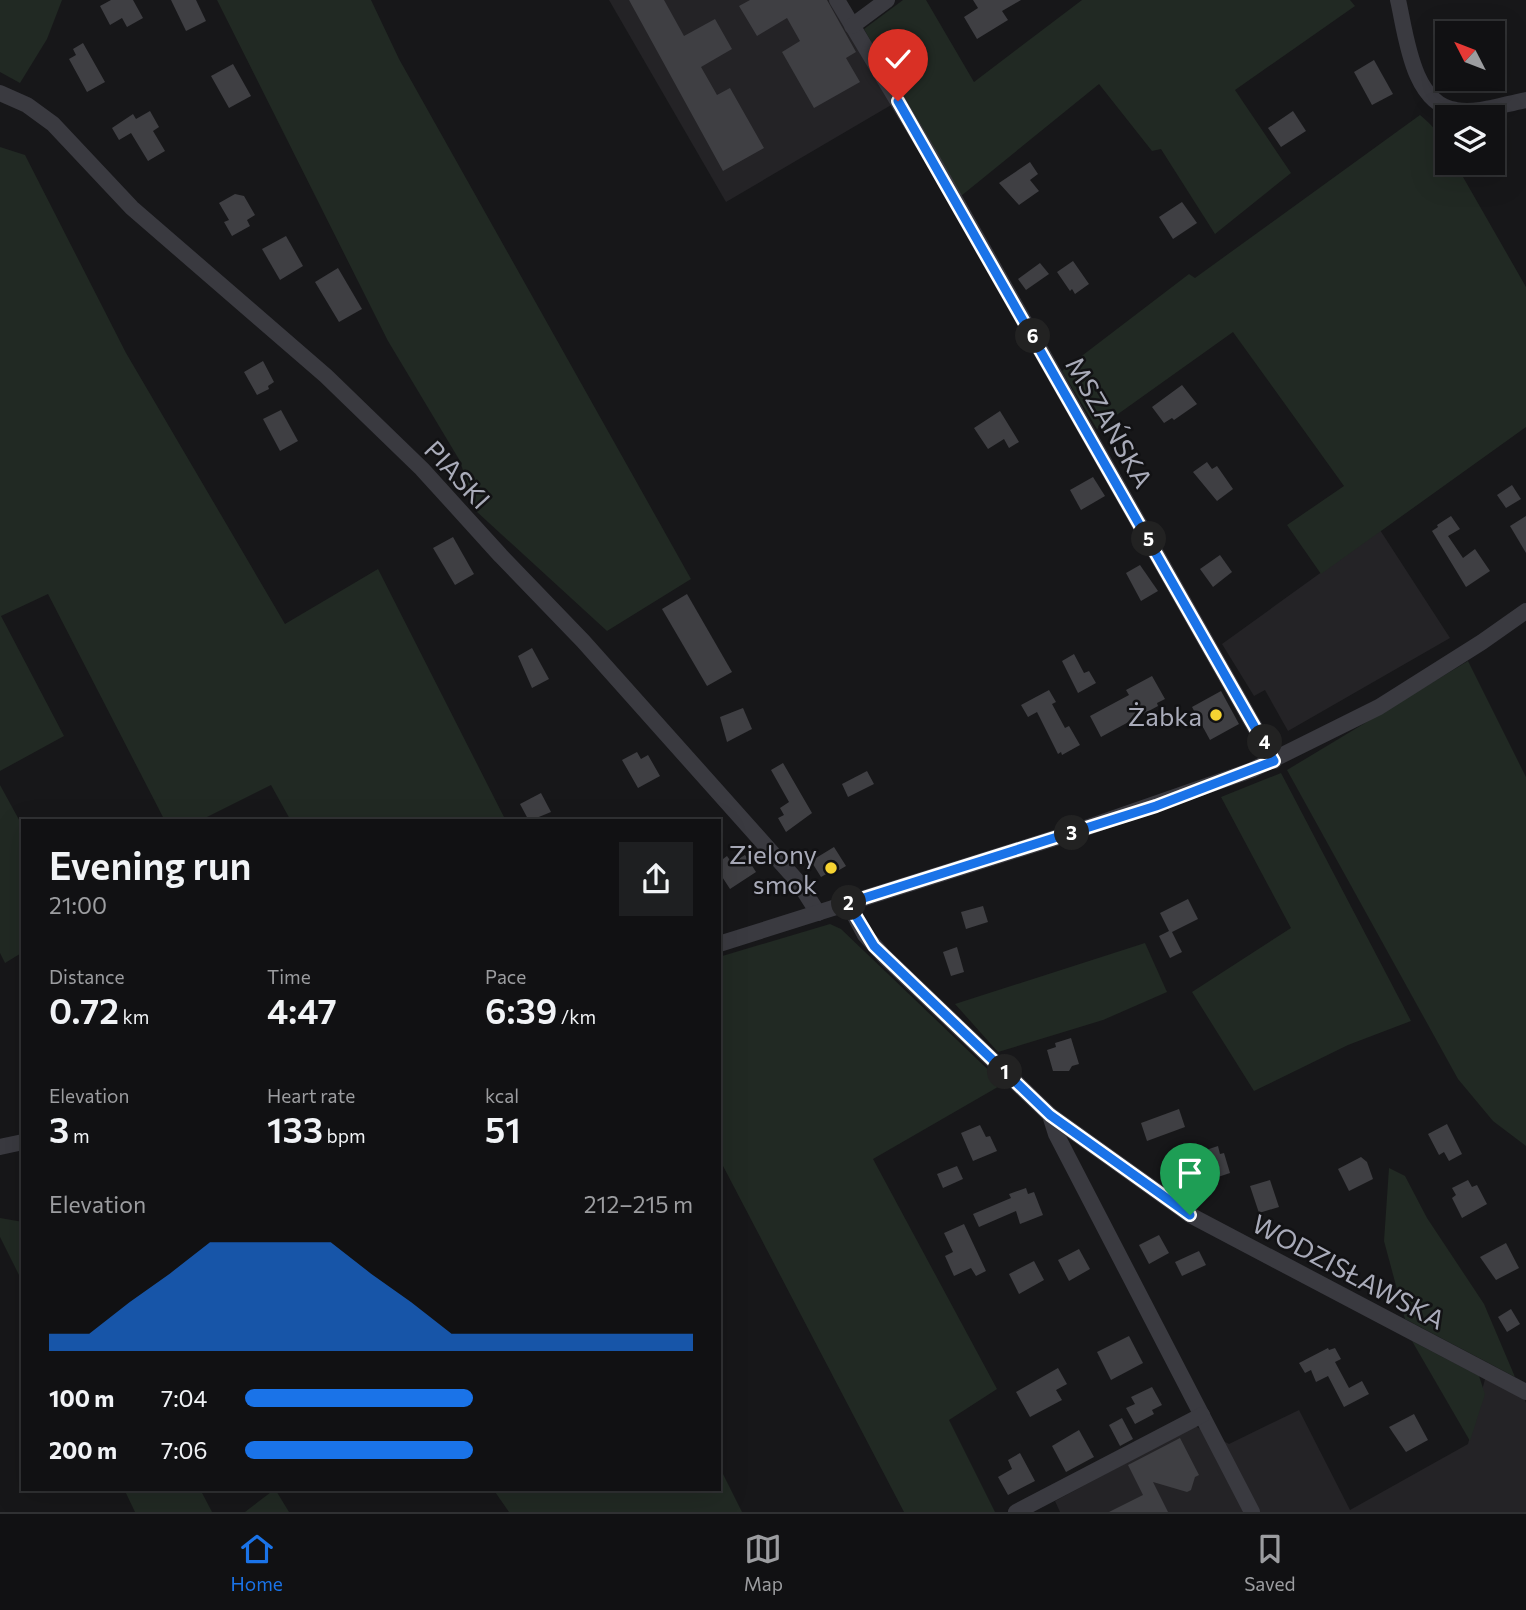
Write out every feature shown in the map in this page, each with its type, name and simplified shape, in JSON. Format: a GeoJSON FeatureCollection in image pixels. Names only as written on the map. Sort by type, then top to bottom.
{"type":"FeatureCollection","features":[{"type":"Feature","properties":{"kind":"street","name":"MSZAŃSKA"},"geometry":{"type":"LineString","coordinates":[[837,0],[968,223],[1274,761]]}},
{"type":"Feature","properties":{"kind":"street"},"geometry":{"type":"LineString","coordinates":[[852,26],[887,0]]}},
{"type":"Feature","properties":{"kind":"street"},"geometry":{"type":"LineString","coordinates":[[1398,0],[1417,78],[1441,104],[1453,110],[1473,111],[1526,100]]}},
{"type":"Feature","properties":{"kind":"street","name":"PIASKI"},"geometry":{"type":"LineString","coordinates":[[0,93],[26,105],[53,124],[139,214],[326,376],[422,470],[583,641],[799,883],[818,913]]}},
{"type":"Feature","properties":{"kind":"street"},"geometry":{"type":"LineString","coordinates":[[721,943],[1156,806],[1274,761],[1379,707],[1526,611]]}},
{"type":"Feature","properties":{"kind":"street","name":"WODZISŁAWSKA"},"geometry":{"type":"LineString","coordinates":[[848,903],[874,946],[1050,1115],[1190,1215],[1526,1392]]}},
{"type":"Feature","properties":{"kind":"street","name":"WODZISŁAWSKA"},"geometry":{"type":"LineString","coordinates":[[1050,1115],[1056,1134],[1252,1512]]}},
{"type":"Feature","properties":{"kind":"street"},"geometry":{"type":"LineString","coordinates":[[0,1147],[21,1142]]}},
{"type":"Feature","properties":{"kind":"street"},"geometry":{"type":"LineString","coordinates":[[1016,1512],[1202,1415]]}},
{"type":"Feature","properties":{"kind":"shaded area"},"geometry":{"type":"Polygon","coordinates":[[[0,0],[62,0],[47,39],[20,83],[0,72],[0,0]]]}},
{"type":"Feature","properties":{"kind":"shaded area"},"geometry":{"type":"Polygon","coordinates":[[[217,0],[371,0],[399,59],[691,579],[607,631],[476,511],[460,461],[388,341],[217,0]]]}},
{"type":"Feature","properties":{"kind":"shaded area"},"geometry":{"type":"Polygon","coordinates":[[[609,0],[837,0],[898,101],[726,202],[609,0]]]}},
{"type":"Feature","properties":{"kind":"shaded area"},"geometry":{"type":"Polygon","coordinates":[[[903,0],[926,0],[974,82],[1082,0],[1350,0],[1355,6],[1235,90],[1291,173],[1215,234],[1161,149],[1152,151],[1099,84],[961,196],[864,29],[903,0]]]}},
{"type":"Feature","properties":{"kind":"shaded area"},"geometry":{"type":"Polygon","coordinates":[[[1420,115],[1435,130],[1435,175],[1462,175],[1526,287],[1526,427],[1321,574],[1287,525],[1344,486],[1233,332],[1097,429],[1062,371],[1189,274],[1195,278],[1420,115]]]}},
{"type":"Feature","properties":{"kind":"shaded area"},"geometry":{"type":"Polygon","coordinates":[[[0,147],[25,155],[126,353],[285,624],[378,569],[505,819],[290,819],[271,785],[203,819],[164,819],[48,594],[1,616],[64,736],[0,771],[0,147]]]}},
{"type":"Feature","properties":{"kind":"shaded area"},"geometry":{"type":"Polygon","coordinates":[[[1380,530],[1450,638],[1288,731],[1265,690],[1254,696],[1222,644],[1380,530]]]}},
{"type":"Feature","properties":{"kind":"shaded area"},"geometry":{"type":"Polygon","coordinates":[[[1468,661],[1526,777],[1526,1146],[1493,1121],[1458,1079],[1287,770],[1468,661]]]}},
{"type":"Feature","properties":{"kind":"shaded area"},"geometry":{"type":"Polygon","coordinates":[[[1281,773],[1411,1021],[1348,1045],[1254,1091],[1192,992],[1291,928],[1221,797],[1281,773]]]}},
{"type":"Feature","properties":{"kind":"shaded area"},"geometry":{"type":"Polygon","coordinates":[[[0,785],[21,823],[21,953],[5,963],[0,953],[0,785]]]}},
{"type":"Feature","properties":{"kind":"shaded area"},"geometry":{"type":"Polygon","coordinates":[[[830,924],[841,929],[1003,1084],[873,1159],[997,1389],[949,1420],[995,1512],[904,1512],[721,1164],[721,956],[830,924]]]}},
{"type":"Feature","properties":{"kind":"shaded area"},"geometry":{"type":"Polygon","coordinates":[[[1145,943],[1167,992],[1103,1020],[998,1052],[955,1004],[1145,943]]]}},
{"type":"Feature","properties":{"kind":"shaded area"},"geometry":{"type":"Polygon","coordinates":[[[1389,1168],[1405,1176],[1427,1218],[1484,1304],[1515,1377],[1405,1319],[1384,1241],[1389,1168]]]}},
{"type":"Feature","properties":{"kind":"shaded area"},"geometry":{"type":"Polygon","coordinates":[[[0,1218],[21,1222],[21,1279],[0,1237],[0,1218]]]}},
{"type":"Feature","properties":{"kind":"shaded area"},"geometry":{"type":"Polygon","coordinates":[[[1412,1341],[1479,1376],[1485,1394],[1470,1441],[1412,1341]]]}},
{"type":"Feature","properties":{"kind":"shaded area"},"geometry":{"type":"Polygon","coordinates":[[[1485,1379],[1524,1398],[1526,1403],[1526,1512],[1060,1512],[1055,1501],[1195,1426],[1229,1444],[1299,1410],[1350,1510],[1468,1444],[1485,1379]]]}},
{"type":"Feature","properties":{"kind":"shaded area"},"geometry":{"type":"Polygon","coordinates":[[[721,1470],[742,1512],[509,1512],[494,1491],[721,1491],[721,1470]]]}},
{"type":"Feature","properties":{"kind":"shaded area"},"geometry":{"type":"Polygon","coordinates":[[[125,1491],[201,1491],[212,1512],[135,1512],[125,1491]]]}},
{"type":"Feature","properties":{"kind":"shaded area"},"geometry":{"type":"Polygon","coordinates":[[[272,1491],[276,1491],[289,1512],[245,1512],[272,1491]]]}},
{"type":"Feature","properties":{"kind":"building"},"geometry":{"type":"Polygon","coordinates":[[[111,0],[133,0],[143,18],[127,27],[122,18],[110,25],[100,6],[111,0]]]}},
{"type":"Feature","properties":{"kind":"building"},"geometry":{"type":"Polygon","coordinates":[[[171,0],[196,0],[206,21],[186,31],[171,0]]]}},
{"type":"Feature","properties":{"kind":"building"},"geometry":{"type":"Polygon","coordinates":[[[629,0],[664,0],[684,36],[715,19],[732,49],[701,67],[717,95],[730,88],[764,148],[723,171],[629,0]]]}},
{"type":"Feature","properties":{"kind":"building"},"geometry":{"type":"Polygon","coordinates":[[[750,0],[827,0],[856,52],[846,58],[860,82],[814,108],[782,52],[800,41],[787,18],[757,36],[739,6],[750,0]]]}},
{"type":"Feature","properties":{"kind":"building"},"geometry":{"type":"Polygon","coordinates":[[[973,0],[1021,0],[1002,11],[1008,20],[977,39],[964,17],[978,8],[973,0]]]}},
{"type":"Feature","properties":{"kind":"building"},"geometry":{"type":"Polygon","coordinates":[[[83,43],[105,82],[87,92],[69,59],[76,55],[73,49],[83,43]]]}},
{"type":"Feature","properties":{"kind":"building"},"geometry":{"type":"Polygon","coordinates":[[[1374,60],[1393,94],[1372,105],[1354,72],[1374,60]]]}},
{"type":"Feature","properties":{"kind":"building"},"geometry":{"type":"Polygon","coordinates":[[[233,64],[251,96],[229,108],[211,76],[233,64]]]}},
{"type":"Feature","properties":{"kind":"building"},"geometry":{"type":"Polygon","coordinates":[[[150,111],[159,127],[153,131],[165,151],[148,161],[131,133],[119,140],[112,128],[133,114],[136,119],[150,111]]]}},
{"type":"Feature","properties":{"kind":"building"},"geometry":{"type":"Polygon","coordinates":[[[1293,111],[1306,131],[1281,147],[1268,128],[1293,111]]]}},
{"type":"Feature","properties":{"kind":"building"},"geometry":{"type":"Polygon","coordinates":[[[1030,162],[1038,174],[1030,180],[1039,191],[1019,205],[999,183],[1030,162]]]}},
{"type":"Feature","properties":{"kind":"building"},"geometry":{"type":"Polygon","coordinates":[[[235,194],[244,196],[255,215],[247,220],[250,226],[232,236],[224,222],[229,220],[219,203],[235,194]]]}},
{"type":"Feature","properties":{"kind":"building"},"geometry":{"type":"Polygon","coordinates":[[[1182,202],[1197,223],[1173,239],[1159,217],[1182,202]]]}},
{"type":"Feature","properties":{"kind":"building"},"geometry":{"type":"Polygon","coordinates":[[[286,236],[303,266],[280,280],[262,249],[286,236]]]}},
{"type":"Feature","properties":{"kind":"building"},"geometry":{"type":"Polygon","coordinates":[[[1073,261],[1089,284],[1075,294],[1057,272],[1073,261]]]}},
{"type":"Feature","properties":{"kind":"building"},"geometry":{"type":"Polygon","coordinates":[[[1040,263],[1049,274],[1026,290],[1018,279],[1040,263]]]}},
{"type":"Feature","properties":{"kind":"building"},"geometry":{"type":"Polygon","coordinates":[[[338,268],[362,309],[339,322],[315,282],[338,268]]]}},
{"type":"Feature","properties":{"kind":"building"},"geometry":{"type":"Polygon","coordinates":[[[263,361],[274,382],[268,386],[269,389],[257,395],[244,372],[263,361]]]}},
{"type":"Feature","properties":{"kind":"building"},"geometry":{"type":"Polygon","coordinates":[[[1182,385],[1197,404],[1174,420],[1172,418],[1164,423],[1152,407],[1182,385]]]}},
{"type":"Feature","properties":{"kind":"building"},"geometry":{"type":"Polygon","coordinates":[[[281,410],[298,441],[280,451],[263,419],[281,410]]]}},
{"type":"Feature","properties":{"kind":"building"},"geometry":{"type":"Polygon","coordinates":[[[1000,411],[1019,442],[1009,448],[1004,439],[988,449],[974,428],[1000,411]]]}},
{"type":"Feature","properties":{"kind":"building"},"geometry":{"type":"Polygon","coordinates":[[[1207,462],[1212,469],[1217,466],[1233,489],[1217,501],[1193,472],[1207,462]]]}},
{"type":"Feature","properties":{"kind":"building"},"geometry":{"type":"Polygon","coordinates":[[[1093,477],[1105,496],[1081,510],[1070,490],[1093,477]]]}},
{"type":"Feature","properties":{"kind":"building"},"geometry":{"type":"Polygon","coordinates":[[[1512,485],[1521,499],[1506,508],[1497,495],[1512,485]]]}},
{"type":"Feature","properties":{"kind":"building"},"geometry":{"type":"Polygon","coordinates":[[[1451,516],[1460,529],[1448,536],[1463,558],[1475,549],[1490,571],[1466,587],[1432,531],[1451,516]]]}},
{"type":"Feature","properties":{"kind":"building"},"geometry":{"type":"Polygon","coordinates":[[[1526,516],[1526,553],[1510,526],[1526,516]]]}},
{"type":"Feature","properties":{"kind":"building"},"geometry":{"type":"Polygon","coordinates":[[[453,537],[474,574],[455,585],[433,548],[453,537]]]}},
{"type":"Feature","properties":{"kind":"building"},"geometry":{"type":"Polygon","coordinates":[[[1220,555],[1232,572],[1213,587],[1200,569],[1220,555]]]}},
{"type":"Feature","properties":{"kind":"building"},"geometry":{"type":"Polygon","coordinates":[[[1140,565],[1158,591],[1141,601],[1126,573],[1140,565]]]}},
{"type":"Feature","properties":{"kind":"building"},"geometry":{"type":"Polygon","coordinates":[[[687,594],[732,672],[707,686],[662,609],[687,594]]]}},
{"type":"Feature","properties":{"kind":"building"},"geometry":{"type":"Polygon","coordinates":[[[532,648],[549,679],[532,688],[518,656],[532,648]]]}},
{"type":"Feature","properties":{"kind":"building"},"geometry":{"type":"Polygon","coordinates":[[[1074,654],[1084,673],[1089,671],[1096,683],[1078,693],[1062,661],[1074,654]]]}},
{"type":"Feature","properties":{"kind":"building"},"geometry":{"type":"Polygon","coordinates":[[[1152,676],[1165,699],[1157,703],[1158,706],[1101,737],[1090,716],[1129,695],[1126,690],[1152,676]]]}},
{"type":"Feature","properties":{"kind":"building"},"geometry":{"type":"Polygon","coordinates":[[[1049,690],[1056,702],[1052,704],[1065,728],[1069,726],[1080,745],[1062,755],[1061,752],[1058,754],[1037,712],[1028,717],[1021,705],[1049,690]]]}},
{"type":"Feature","properties":{"kind":"building","name":"Żabka"},"geometry":{"type":"Polygon","coordinates":[[[1221,691],[1239,724],[1210,740],[1192,707],[1221,691]]]}},
{"type":"Feature","properties":{"kind":"building"},"geometry":{"type":"Polygon","coordinates":[[[743,708],[752,729],[727,742],[720,717],[743,708]]]}},
{"type":"Feature","properties":{"kind":"building"},"geometry":{"type":"Polygon","coordinates":[[[637,752],[641,759],[648,755],[660,776],[638,788],[622,760],[637,752]]]}},
{"type":"Feature","properties":{"kind":"building"},"geometry":{"type":"Polygon","coordinates":[[[783,763],[812,813],[786,832],[778,818],[784,815],[780,808],[789,802],[771,770],[783,763]]]}},
{"type":"Feature","properties":{"kind":"building"},"geometry":{"type":"Polygon","coordinates":[[[867,771],[874,784],[848,797],[842,784],[867,771]]]}},
{"type":"Feature","properties":{"kind":"building"},"geometry":{"type":"Polygon","coordinates":[[[541,793],[551,812],[528,819],[520,804],[541,793]]]}},
{"type":"Feature","properties":{"kind":"building"},"geometry":{"type":"Polygon","coordinates":[[[834,847],[846,866],[829,876],[828,873],[821,877],[811,861],[834,847]]]}},
{"type":"Feature","properties":{"kind":"building"},"geometry":{"type":"Polygon","coordinates":[[[745,855],[756,872],[730,889],[721,875],[721,860],[727,856],[732,863],[745,855]]]}},
{"type":"Feature","properties":{"kind":"building"},"geometry":{"type":"Polygon","coordinates":[[[1188,899],[1198,919],[1172,932],[1182,952],[1170,958],[1159,936],[1169,931],[1160,913],[1188,899]]]}},
{"type":"Feature","properties":{"kind":"building"},"geometry":{"type":"Polygon","coordinates":[[[983,906],[988,922],[966,929],[961,912],[983,906]]]}},
{"type":"Feature","properties":{"kind":"building"},"geometry":{"type":"Polygon","coordinates":[[[957,947],[964,972],[951,976],[943,952],[957,947]]]}},
{"type":"Feature","properties":{"kind":"building"},"geometry":{"type":"Polygon","coordinates":[[[1071,1038],[1079,1064],[1072,1066],[1069,1071],[1053,1071],[1047,1050],[1056,1047],[1055,1043],[1071,1038]]]}},
{"type":"Feature","properties":{"kind":"building"},"geometry":{"type":"Polygon","coordinates":[[[1179,1109],[1185,1127],[1147,1141],[1141,1123],[1179,1109]]]}},
{"type":"Feature","properties":{"kind":"building"},"geometry":{"type":"Polygon","coordinates":[[[1447,1124],[1462,1154],[1449,1161],[1444,1152],[1439,1155],[1428,1134],[1447,1124]]]}},
{"type":"Feature","properties":{"kind":"building"},"geometry":{"type":"Polygon","coordinates":[[[980,1125],[986,1137],[990,1136],[997,1151],[973,1161],[961,1133],[980,1125]]]}},
{"type":"Feature","properties":{"kind":"building"},"geometry":{"type":"Polygon","coordinates":[[[1218,1146],[1220,1154],[1224,1153],[1230,1173],[1200,1183],[1194,1154],[1218,1146]]]}},
{"type":"Feature","properties":{"kind":"building"},"geometry":{"type":"Polygon","coordinates":[[[1361,1157],[1367,1162],[1373,1179],[1349,1191],[1338,1169],[1361,1157]]]}},
{"type":"Feature","properties":{"kind":"building"},"geometry":{"type":"Polygon","coordinates":[[[957,1166],[963,1179],[943,1188],[937,1174],[957,1166]]]}},
{"type":"Feature","properties":{"kind":"building"},"geometry":{"type":"Polygon","coordinates":[[[1270,1180],[1279,1207],[1259,1213],[1250,1186],[1270,1180]]]}},
{"type":"Feature","properties":{"kind":"building"},"geometry":{"type":"Polygon","coordinates":[[[1468,1180],[1472,1187],[1477,1185],[1487,1204],[1462,1218],[1452,1198],[1456,1195],[1452,1188],[1468,1180]]]}},
{"type":"Feature","properties":{"kind":"building"},"geometry":{"type":"Polygon","coordinates":[[[1026,1188],[1028,1194],[1034,1192],[1043,1215],[1020,1224],[1016,1211],[979,1227],[973,1214],[1011,1198],[1009,1194],[1026,1188]]]}},
{"type":"Feature","properties":{"kind":"building"},"geometry":{"type":"Polygon","coordinates":[[[964,1224],[986,1271],[976,1276],[971,1268],[954,1276],[945,1256],[953,1252],[944,1233],[964,1224]]]}},
{"type":"Feature","properties":{"kind":"building"},"geometry":{"type":"Polygon","coordinates":[[[1159,1235],[1169,1253],[1149,1264],[1139,1245],[1159,1235]]]}},
{"type":"Feature","properties":{"kind":"building"},"geometry":{"type":"Polygon","coordinates":[[[1506,1243],[1519,1268],[1496,1280],[1480,1257],[1506,1243]]]}},
{"type":"Feature","properties":{"kind":"building"},"geometry":{"type":"Polygon","coordinates":[[[1079,1249],[1090,1269],[1069,1281],[1058,1260],[1079,1249]]]}},
{"type":"Feature","properties":{"kind":"building"},"geometry":{"type":"Polygon","coordinates":[[[1199,1251],[1206,1265],[1182,1276],[1175,1262],[1199,1251]]]}},
{"type":"Feature","properties":{"kind":"building"},"geometry":{"type":"Polygon","coordinates":[[[1034,1261],[1044,1280],[1019,1294],[1009,1274],[1034,1261]]]}},
{"type":"Feature","properties":{"kind":"building"},"geometry":{"type":"Polygon","coordinates":[[[1511,1309],[1520,1324],[1507,1332],[1498,1317],[1511,1309]]]}},
{"type":"Feature","properties":{"kind":"building"},"geometry":{"type":"Polygon","coordinates":[[[1129,1336],[1143,1363],[1111,1380],[1097,1352],[1129,1336]]]}},
{"type":"Feature","properties":{"kind":"building"},"geometry":{"type":"Polygon","coordinates":[[[1328,1348],[1335,1348],[1341,1359],[1335,1362],[1349,1388],[1362,1381],[1369,1394],[1344,1407],[1328,1376],[1316,1382],[1311,1370],[1305,1373],[1299,1363],[1328,1348]]]}},
{"type":"Feature","properties":{"kind":"building"},"geometry":{"type":"Polygon","coordinates":[[[1058,1368],[1067,1384],[1056,1390],[1062,1400],[1030,1417],[1016,1392],[1058,1368]]]}},
{"type":"Feature","properties":{"kind":"building"},"geometry":{"type":"Polygon","coordinates":[[[1152,1387],[1162,1405],[1152,1410],[1154,1414],[1135,1424],[1126,1408],[1135,1404],[1131,1397],[1152,1387]]]}},
{"type":"Feature","properties":{"kind":"building"},"geometry":{"type":"Polygon","coordinates":[[[1414,1414],[1428,1440],[1406,1452],[1389,1427],[1414,1414]]]}},
{"type":"Feature","properties":{"kind":"building"},"geometry":{"type":"Polygon","coordinates":[[[1122,1418],[1133,1439],[1120,1446],[1109,1425],[1122,1418]]]}},
{"type":"Feature","properties":{"kind":"building"},"geometry":{"type":"Polygon","coordinates":[[[1079,1430],[1094,1457],[1066,1472],[1052,1446],[1079,1430]]]}},
{"type":"Feature","properties":{"kind":"building"},"geometry":{"type":"Polygon","coordinates":[[[1180,1438],[1199,1475],[1195,1477],[1191,1490],[1187,1492],[1153,1482],[1168,1512],[1109,1512],[1143,1495],[1128,1465],[1180,1438]]]}},
{"type":"Feature","properties":{"kind":"building"},"geometry":{"type":"Polygon","coordinates":[[[1020,1453],[1035,1481],[1008,1495],[998,1477],[1012,1469],[1008,1460],[1020,1453]]]}},
{"type":"Feature","properties":{"kind":"place","name":"Żabka"},"geometry":{"type":"Point","coordinates":[1216,715]}},
{"type":"Feature","properties":{"kind":"place","name":"Zielony smok"},"geometry":{"type":"Point","coordinates":[831,868]}},
{"type":"Feature","properties":{"kind":"route"},"geometry":{"type":"LineString","coordinates":[[898,101],[1274,761],[1156,806],[848,903],[858,924],[874,946],[1050,1115],[1190,1215]]}}]}
